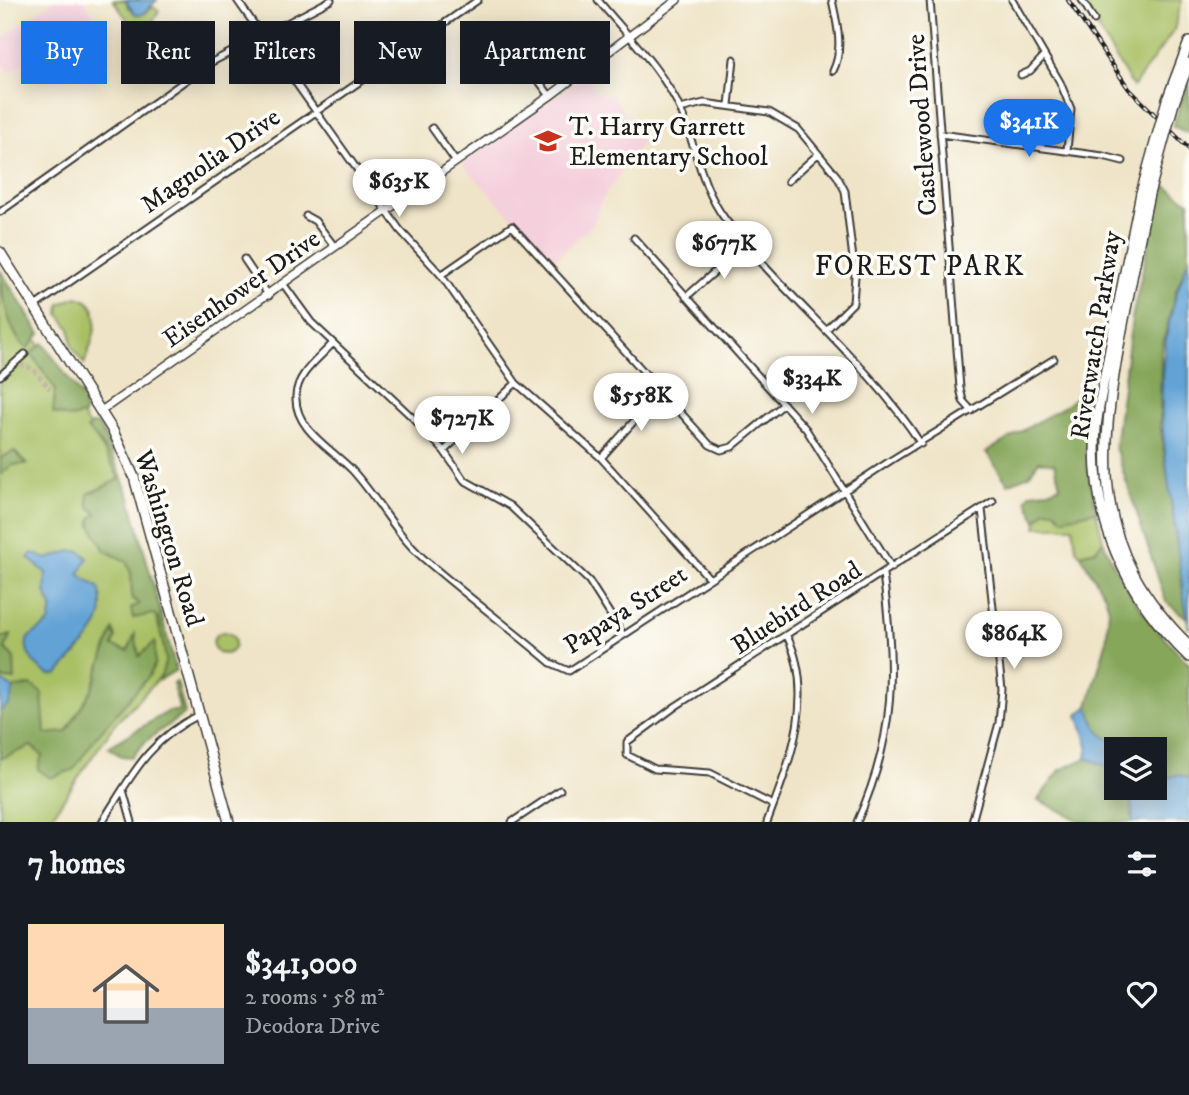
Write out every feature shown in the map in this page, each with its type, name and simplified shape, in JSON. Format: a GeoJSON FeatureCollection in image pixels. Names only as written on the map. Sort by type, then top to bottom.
{"type":"FeatureCollection","features":[{"type":"Feature","properties":{"kind":"main road","name":"Riverwatch Parkway"},"geometry":{"type":"LineString","coordinates":[[1189,42],[1145,193],[1100,406],[1097,479],[1105,522],[1121,568],[1143,607],[1189,657]]}},
{"type":"Feature","properties":{"kind":"main road","name":"Riverwatch Parkway"},"geometry":{"type":"LineString","coordinates":[[1171,101],[1189,63]]}},
{"type":"Feature","properties":{"kind":"main road","name":"Riverwatch Parkway"},"geometry":{"type":"LineString","coordinates":[[1145,193],[1110,396],[1104,464],[1110,509],[1126,556],[1152,604],[1189,645]]}},
{"type":"Feature","properties":{"kind":"main road","name":"Washington Road"},"geometry":{"type":"LineString","coordinates":[[0,252],[101,411],[134,477],[229,822]]}},
{"type":"Feature","properties":{"kind":"street"},"geometry":{"type":"LineString","coordinates":[[237,0],[251,21]]}},
{"type":"Feature","properties":{"kind":"street"},"geometry":{"type":"LineString","coordinates":[[289,21],[331,0]]}},
{"type":"Feature","properties":{"kind":"street","name":"Magnolia Drive"},"geometry":{"type":"LineString","coordinates":[[35,306],[478,0]]}},
{"type":"Feature","properties":{"kind":"street"},"geometry":{"type":"LineString","coordinates":[[598,0],[680,109],[710,195],[745,245],[827,329],[906,419],[922,444]]}},
{"type":"Feature","properties":{"kind":"street","name":"Eisenhower Drive"},"geometry":{"type":"LineString","coordinates":[[101,411],[285,285],[550,96],[677,0]]}},
{"type":"Feature","properties":{"kind":"street"},"geometry":{"type":"LineString","coordinates":[[832,0],[839,47],[839,60],[833,71]]}},
{"type":"Feature","properties":{"kind":"street","name":"Castlewood Drive"},"geometry":{"type":"LineString","coordinates":[[930,0],[960,387],[963,401],[972,411]]}},
{"type":"Feature","properties":{"kind":"street"},"geometry":{"type":"LineString","coordinates":[[1012,0],[1071,109],[1067,150]]}},
{"type":"Feature","properties":{"kind":"street"},"geometry":{"type":"LineString","coordinates":[[1082,0],[1094,20]]}},
{"type":"Feature","properties":{"kind":"street"},"geometry":{"type":"LineString","coordinates":[[0,212],[229,53]]}},
{"type":"Feature","properties":{"kind":"street"},"geometry":{"type":"LineString","coordinates":[[1021,75],[1044,56]]}},
{"type":"Feature","properties":{"kind":"street"},"geometry":{"type":"LineString","coordinates":[[729,105],[734,59]]}},
{"type":"Feature","properties":{"kind":"street"},"geometry":{"type":"LineString","coordinates":[[295,84],[400,230],[441,275],[516,383],[601,458],[709,578]]}},
{"type":"Feature","properties":{"kind":"street"},"geometry":{"type":"LineString","coordinates":[[541,84],[550,96]]}},
{"type":"Feature","properties":{"kind":"street"},"geometry":{"type":"LineString","coordinates":[[680,109],[704,103],[729,105],[750,107],[782,118],[797,130],[837,176],[845,191],[855,276],[853,303],[827,329]]}},
{"type":"Feature","properties":{"kind":"street"},"geometry":{"type":"LineString","coordinates":[[432,128],[456,162]]}},
{"type":"Feature","properties":{"kind":"street"},"geometry":{"type":"LineString","coordinates":[[940,134],[1067,150],[1123,162]]}},
{"type":"Feature","properties":{"kind":"street"},"geometry":{"type":"LineString","coordinates":[[788,181],[818,154]]}},
{"type":"Feature","properties":{"kind":"street"},"geometry":{"type":"LineString","coordinates":[[306,216],[315,220],[335,247]]}},
{"type":"Feature","properties":{"kind":"street"},"geometry":{"type":"LineString","coordinates":[[441,275],[512,226],[710,444],[722,450],[732,447],[784,404]]}},
{"type":"Feature","properties":{"kind":"street"},"geometry":{"type":"LineString","coordinates":[[634,238],[806,429],[892,568]]}},
{"type":"Feature","properties":{"kind":"street"},"geometry":{"type":"LineString","coordinates":[[686,297],[745,245]]}},
{"type":"Feature","properties":{"kind":"street"},"geometry":{"type":"LineString","coordinates":[[244,259],[269,296]]}},
{"type":"Feature","properties":{"kind":"street"},"geometry":{"type":"LineString","coordinates":[[285,285],[332,344],[414,418],[444,451],[464,480],[510,506],[582,573],[622,633]]}},
{"type":"Feature","properties":{"kind":"street","name":"Papaya Street"},"geometry":{"type":"LineString","coordinates":[[332,344],[310,365],[301,380],[296,394],[298,414],[318,440],[352,471],[421,556],[551,663],[569,671],[622,633],[1054,359]]}},
{"type":"Feature","properties":{"kind":"street"},"geometry":{"type":"LineString","coordinates":[[0,376],[25,354]]}},
{"type":"Feature","properties":{"kind":"street"},"geometry":{"type":"LineString","coordinates":[[444,451],[516,383]]}},
{"type":"Feature","properties":{"kind":"street"},"geometry":{"type":"LineString","coordinates":[[601,458],[662,391]]}},
{"type":"Feature","properties":{"kind":"street","name":"Bluebird Road"},"geometry":{"type":"LineString","coordinates":[[774,805],[710,773],[644,766],[632,760],[625,749],[627,742],[636,733],[993,502]]}},
{"type":"Feature","properties":{"kind":"street"},"geometry":{"type":"LineString","coordinates":[[972,822],[999,723],[1002,689],[982,509]]}},
{"type":"Feature","properties":{"kind":"street"},"geometry":{"type":"LineString","coordinates":[[858,822],[880,765],[892,687],[891,640],[883,574]]}},
{"type":"Feature","properties":{"kind":"street"},"geometry":{"type":"LineString","coordinates":[[767,822],[797,725],[798,663],[787,636]]}},
{"type":"Feature","properties":{"kind":"street"},"geometry":{"type":"LineString","coordinates":[[102,822],[156,742],[199,715]]}},
{"type":"Feature","properties":{"kind":"street"},"geometry":{"type":"LineString","coordinates":[[123,790],[132,822]]}},
{"type":"Feature","properties":{"kind":"street"},"geometry":{"type":"LineString","coordinates":[[512,822],[560,790]]}},
{"type":"Feature","properties":{"kind":"street"},"geometry":{"type":"LineString","coordinates":[[524,814],[530,822]]}},
{"type":"Feature","properties":{"kind":"shaded area"},"geometry":{"type":"Polygon","coordinates":[[[54,0],[83,0],[93,15],[84,21],[26,21],[54,0]]]}},
{"type":"Feature","properties":{"kind":"shaded area"},"geometry":{"type":"Polygon","coordinates":[[[21,24],[21,65],[9,73],[0,59],[0,40],[21,24]]]}},
{"type":"Feature","properties":{"kind":"shaded area"},"geometry":{"type":"Polygon","coordinates":[[[573,84],[591,84],[597,93],[613,97],[643,142],[601,201],[594,223],[553,261],[462,164],[573,84]]]}},
{"type":"Feature","properties":{"kind":"green space"},"geometry":{"type":"Polygon","coordinates":[[[113,0],[125,0],[129,8],[146,13],[153,7],[159,11],[153,21],[128,21],[113,0]]]}},
{"type":"Feature","properties":{"kind":"green space"},"geometry":{"type":"Polygon","coordinates":[[[1081,0],[1182,0],[1174,30],[1133,87],[1081,0]]]}},
{"type":"Feature","properties":{"kind":"green space"},"geometry":{"type":"Polygon","coordinates":[[[1189,81],[1189,132],[1187,133],[1173,126],[1189,81]]]}},
{"type":"Feature","properties":{"kind":"green space"},"geometry":{"type":"Polygon","coordinates":[[[1162,183],[1189,202],[1189,260],[1176,290],[1161,352],[1160,424],[1188,619],[1166,602],[1115,447],[1132,318],[1162,183]]]}},
{"type":"Feature","properties":{"kind":"green space"},"geometry":{"type":"Polygon","coordinates":[[[0,270],[40,334],[27,349],[15,333],[7,312],[0,270]]]}},
{"type":"Feature","properties":{"kind":"green space"},"geometry":{"type":"Polygon","coordinates":[[[0,280],[116,471],[170,667],[114,725],[48,822],[0,822],[0,280]]]}},
{"type":"Feature","properties":{"kind":"green space"},"geometry":{"type":"Polygon","coordinates":[[[77,297],[93,307],[96,325],[84,364],[72,347],[70,329],[59,314],[60,304],[77,297]]]}},
{"type":"Feature","properties":{"kind":"green space"},"geometry":{"type":"Polygon","coordinates":[[[43,343],[84,400],[84,415],[71,418],[53,413],[55,389],[31,353],[43,343]]]}},
{"type":"Feature","properties":{"kind":"green space"},"geometry":{"type":"Polygon","coordinates":[[[1092,384],[1087,465],[1096,511],[1062,519],[1056,511],[1046,510],[1036,521],[1026,499],[1031,493],[1049,491],[1060,486],[1055,464],[1039,461],[1029,475],[1008,484],[986,452],[1068,404],[1092,384]]]}},
{"type":"Feature","properties":{"kind":"green space"},"geometry":{"type":"Polygon","coordinates":[[[92,424],[98,424],[104,435],[130,498],[176,670],[160,680],[166,659],[158,618],[154,614],[133,618],[131,608],[139,604],[132,598],[131,574],[126,561],[105,551],[91,525],[91,518],[97,514],[89,506],[88,494],[119,479],[101,443],[87,429],[92,424]]]}},
{"type":"Feature","properties":{"kind":"green space"},"geometry":{"type":"Polygon","coordinates":[[[14,451],[27,464],[13,465],[0,475],[0,458],[14,451]]]}},
{"type":"Feature","properties":{"kind":"green space"},"geometry":{"type":"Polygon","coordinates":[[[1046,510],[1056,511],[1060,517],[1096,511],[1103,541],[1096,550],[1080,554],[1076,549],[1073,527],[1036,527],[1039,515],[1046,510]]]}},
{"type":"Feature","properties":{"kind":"green space"},"geometry":{"type":"Polygon","coordinates":[[[1103,541],[1129,592],[1189,664],[1189,779],[1179,775],[1167,777],[1167,737],[1104,737],[1104,739],[1096,730],[1088,706],[1106,643],[1109,609],[1105,596],[1080,554],[1096,550],[1103,541]]]}},
{"type":"Feature","properties":{"kind":"green space"},"geometry":{"type":"Polygon","coordinates":[[[113,630],[116,637],[113,646],[128,651],[135,634],[139,656],[155,642],[155,664],[149,676],[96,737],[73,770],[50,778],[38,769],[42,755],[31,746],[0,759],[0,711],[13,688],[31,685],[42,693],[45,734],[66,732],[92,689],[113,630]]]}},
{"type":"Feature","properties":{"kind":"green space"},"geometry":{"type":"Polygon","coordinates":[[[224,632],[232,635],[235,643],[232,651],[224,654],[216,651],[213,643],[216,635],[224,632]]]}},
{"type":"Feature","properties":{"kind":"green space"},"geometry":{"type":"Polygon","coordinates":[[[11,635],[5,648],[14,658],[15,680],[0,678],[0,638],[11,635]]]}},
{"type":"Feature","properties":{"kind":"green space"},"geometry":{"type":"Polygon","coordinates":[[[177,682],[185,713],[146,741],[132,757],[121,756],[108,747],[169,711],[180,711],[173,684],[177,682]]]}},
{"type":"Feature","properties":{"kind":"green space"},"geometry":{"type":"Polygon","coordinates":[[[1086,758],[1104,765],[1104,800],[1131,800],[1133,822],[1082,822],[1038,800],[1060,770],[1086,758]]]}},
{"type":"Feature","properties":{"kind":"water"},"geometry":{"type":"Polygon","coordinates":[[[125,0],[157,0],[142,15],[135,14],[125,0]]]}},
{"type":"Feature","properties":{"kind":"water"},"geometry":{"type":"Polygon","coordinates":[[[1189,259],[1189,629],[1165,453],[1162,389],[1168,326],[1189,259]]]}},
{"type":"Feature","properties":{"kind":"water"},"geometry":{"type":"Polygon","coordinates":[[[71,551],[80,551],[88,558],[79,574],[99,588],[101,614],[83,646],[58,674],[50,675],[40,669],[27,649],[28,638],[49,623],[52,607],[45,592],[46,573],[28,558],[32,553],[47,559],[71,551]]]}},
{"type":"Feature","properties":{"kind":"water"},"geometry":{"type":"Polygon","coordinates":[[[0,680],[14,689],[9,704],[0,711],[0,680]]]}},
{"type":"Feature","properties":{"kind":"water"},"geometry":{"type":"Polygon","coordinates":[[[1088,706],[1097,729],[1105,737],[1104,765],[1086,758],[1088,745],[1078,715],[1088,706]]]}},
{"type":"Feature","properties":{"kind":"water"},"geometry":{"type":"Polygon","coordinates":[[[1179,775],[1189,779],[1189,822],[1133,822],[1131,801],[1167,800],[1167,777],[1179,775]]]}},
{"type":"Feature","properties":{"kind":"tunnel"},"geometry":{"type":"LineString","coordinates":[[20,364],[33,369],[50,389]]}},
{"type":"Feature","properties":{"kind":"railway"},"geometry":{"type":"LineString","coordinates":[[1068,0],[1129,89],[1189,149]]}},
{"type":"Feature","properties":{"kind":"place","name":"T. Harry Garrett Elementary School"},"geometry":{"type":"Point","coordinates":[548,141]}},
{"type":"Feature","properties":{"kind":"district","name":"FOREST PARK"},"geometry":{"type":"Point","coordinates":[920,265]}}]}
